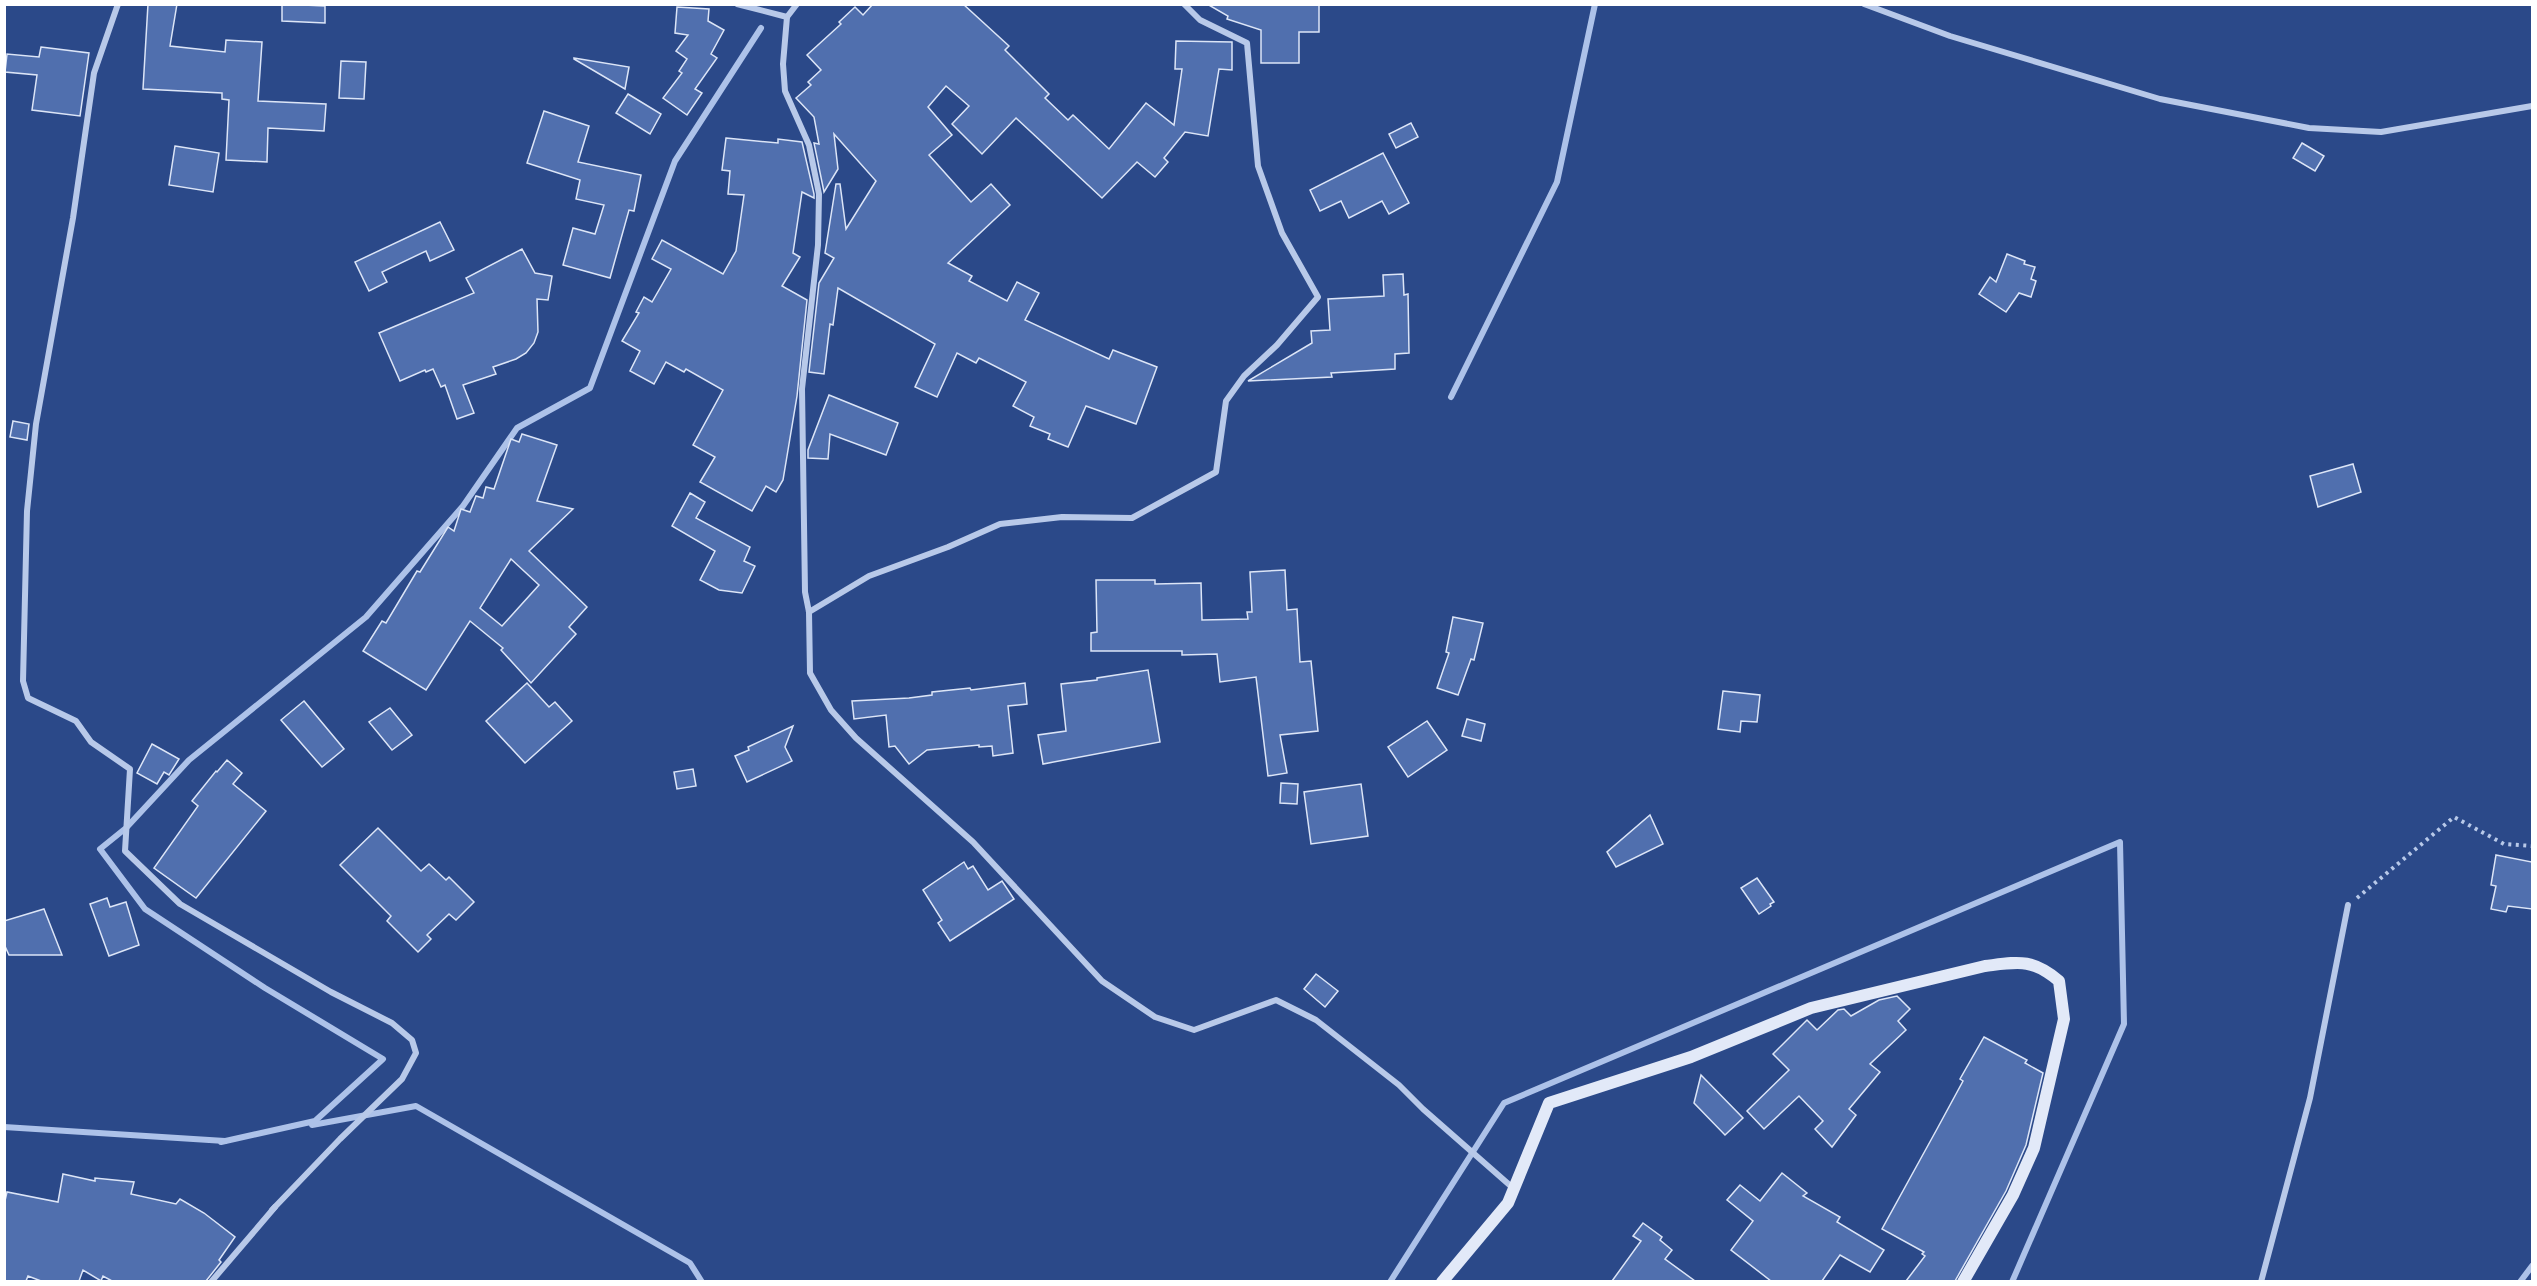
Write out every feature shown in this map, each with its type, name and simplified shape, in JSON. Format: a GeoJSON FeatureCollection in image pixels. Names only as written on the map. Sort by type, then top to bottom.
{"type":"FeatureCollection","features":[{"type":"Feature","properties":{"kind":"street"},"geometry":{"type":"LineString","coordinates":[[118,4],[94,73],[73,218],[36,424],[27,511],[23,681],[28,698],[76,720],[91,742],[130,770],[125,851],[180,904],[331,993],[392,1023],[412,1040],[416,1053],[402,1079],[340,1139],[272,1210],[343,1137],[256,1227],[211,1281]]}},
{"type":"Feature","properties":{"kind":"street"},"geometry":{"type":"LineString","coordinates":[[737,4],[786,17]]}},
{"type":"Feature","properties":{"kind":"street"},"geometry":{"type":"LineString","coordinates":[[797,4],[786,17],[783,64],[785,91],[809,145],[819,194],[818,245],[802,389],[805,592],[809,612],[810,673],[831,710],[856,738],[973,842],[1101,981],[1155,1017],[1194,1030],[1276,1000],[1316,1020],[1399,1085],[1514,1189]]}},
{"type":"Feature","properties":{"kind":"street"},"geometry":{"type":"LineString","coordinates":[[809,612],[869,576],[948,547],[999,524],[1062,517],[1131,518],[1216,472],[1226,401],[1244,376],[1277,345],[1318,297],[1282,233],[1258,166],[1247,43],[1200,20],[1184,4]]}},
{"type":"Feature","properties":{"kind":"street"},"geometry":{"type":"LineString","coordinates":[[1864,4],[1950,36],[2160,99],[2309,128],[2381,132],[2532,106]]}},
{"type":"Feature","properties":{"kind":"street"},"geometry":{"type":"LineString","coordinates":[[2261,1281],[2310,1098],[2348,905]]}},
{"type":"Feature","properties":{"kind":"street"},"geometry":{"type":"LineString","coordinates":[[1442,1281],[1508,1203],[1549,1103],[1691,1057],[1811,1008],[1984,966],[2014,963],[2035,964],[2060,981],[2064,1019],[2061,1039],[2034,1148],[2013,1196],[1963,1281]]}},
{"type":"Feature","properties":{"kind":"path"},"geometry":{"type":"LineString","coordinates":[[2348,905],[2454,817],[2504,844],[2532,846]]}},
{"type":"Feature","properties":{"kind":"building"},"geometry":{"type":"Polygon","coordinates":[[[148,4],[177,4],[170,46],[225,52],[226,40],[262,42],[258,101],[326,104],[324,131],[268,128],[267,162],[226,160],[229,100],[222,99],[222,93],[143,89],[148,4]]]}},
{"type":"Feature","properties":{"kind":"building"},"geometry":{"type":"Polygon","coordinates":[[[282,4],[325,6],[325,23],[282,21],[282,4]]]}},
{"type":"Feature","properties":{"kind":"building"},"geometry":{"type":"Polygon","coordinates":[[[873,4],[963,4],[1009,46],[1005,50],[1049,94],[1045,98],[1068,120],[1073,115],[1109,149],[1146,103],[1174,125],[1182,69],[1175,69],[1176,41],[1232,42],[1232,70],[1219,69],[1208,136],[1185,132],[1164,158],[1168,162],[1155,177],[1137,162],[1102,198],[1016,118],[982,154],[952,124],[969,106],[946,86],[928,107],[952,135],[929,155],[971,202],[991,184],[1010,205],[948,263],[972,276],[969,281],[1007,301],[1017,282],[1039,293],[1025,320],[1109,359],[1113,350],[1157,367],[1136,424],[1086,406],[1068,447],[1048,439],[1050,434],[1030,426],[1034,417],[1013,406],[1026,382],[979,358],[976,363],[957,353],[937,397],[915,387],[935,344],[838,288],[833,325],[830,324],[824,374],[809,372],[819,283],[834,258],[825,253],[836,184],[840,184],[846,229],[876,181],[834,134],[838,169],[824,192],[814,143],[819,144],[814,117],[796,98],[811,85],[808,82],[821,70],[807,55],[841,24],[839,22],[855,7],[863,15],[873,4]]]}},
{"type":"Feature","properties":{"kind":"building"},"geometry":{"type":"Polygon","coordinates":[[[1207,4],[1319,4],[1319,32],[1299,32],[1299,63],[1261,63],[1261,30],[1227,19],[1228,16],[1207,4]]]}},
{"type":"Feature","properties":{"kind":"building"},"geometry":{"type":"Polygon","coordinates":[[[677,7],[709,9],[708,21],[724,30],[711,54],[717,58],[695,89],[702,93],[687,115],[663,98],[682,73],[679,71],[687,59],[676,51],[688,35],[675,33],[677,7]]]}},
{"type":"Feature","properties":{"kind":"building"},"geometry":{"type":"Polygon","coordinates":[[[41,47],[89,53],[80,116],[32,110],[37,75],[5,72],[7,54],[39,57],[41,47]]]}},
{"type":"Feature","properties":{"kind":"building"},"geometry":{"type":"Polygon","coordinates":[[[574,59],[629,67],[625,89],[574,59]]]}},
{"type":"Feature","properties":{"kind":"building"},"geometry":{"type":"Polygon","coordinates":[[[341,61],[366,62],[364,99],[339,98],[341,61]]]}},
{"type":"Feature","properties":{"kind":"building"},"geometry":{"type":"Polygon","coordinates":[[[628,94],[661,114],[650,134],[616,113],[628,94]]]}},
{"type":"Feature","properties":{"kind":"building"},"geometry":{"type":"Polygon","coordinates":[[[544,111],[589,126],[578,162],[641,175],[634,211],[629,210],[610,278],[563,265],[573,228],[595,234],[604,205],[576,199],[580,180],[527,163],[544,111]]]}},
{"type":"Feature","properties":{"kind":"building"},"geometry":{"type":"Polygon","coordinates":[[[1411,123],[1418,137],[1396,148],[1389,134],[1411,123]]]}},
{"type":"Feature","properties":{"kind":"building"},"geometry":{"type":"Polygon","coordinates":[[[726,138],[778,143],[778,139],[802,142],[814,194],[814,198],[802,192],[793,253],[800,257],[782,286],[807,300],[797,396],[783,480],[776,492],[766,486],[752,511],[700,482],[715,457],[693,445],[723,390],[686,369],[684,372],[666,362],[654,384],[630,371],[640,351],[622,341],[639,313],[636,312],[644,297],[652,302],[671,269],[652,259],[662,240],[723,274],[736,251],[744,195],[728,194],[730,171],[722,170],[726,138]]]}},
{"type":"Feature","properties":{"kind":"building"},"geometry":{"type":"Polygon","coordinates":[[[2302,143],[2324,156],[2315,171],[2293,158],[2302,143]]]}},
{"type":"Feature","properties":{"kind":"building"},"geometry":{"type":"Polygon","coordinates":[[[175,146],[219,153],[213,192],[169,185],[175,146]]]}},
{"type":"Feature","properties":{"kind":"building"},"geometry":{"type":"Polygon","coordinates":[[[1383,153],[1409,203],[1389,214],[1382,201],[1349,218],[1341,201],[1320,211],[1310,190],[1383,153]]]}},
{"type":"Feature","properties":{"kind":"building"},"geometry":{"type":"Polygon","coordinates":[[[440,222],[454,250],[430,261],[426,251],[382,272],[387,282],[369,291],[355,262],[440,222]]]}},
{"type":"Feature","properties":{"kind":"building"},"geometry":{"type":"Polygon","coordinates":[[[522,249],[535,273],[552,276],[548,300],[537,299],[538,332],[534,343],[526,353],[516,359],[493,367],[496,374],[463,385],[474,413],[457,419],[445,385],[441,387],[433,369],[400,381],[379,333],[474,293],[466,278],[522,249]]]}},
{"type":"Feature","properties":{"kind":"building"},"geometry":{"type":"Polygon","coordinates":[[[2007,254],[2025,261],[2024,264],[2035,267],[2031,279],[2036,281],[2031,297],[2019,293],[2006,312],[1979,294],[1990,277],[1996,282],[2007,254]]]}},
{"type":"Feature","properties":{"kind":"building"},"geometry":{"type":"Polygon","coordinates":[[[1403,274],[1404,295],[1408,294],[1409,353],[1395,354],[1395,369],[1331,373],[1332,377],[1248,381],[1312,343],[1311,331],[1330,330],[1328,299],[1384,296],[1383,275],[1403,274]]]}},
{"type":"Feature","properties":{"kind":"building"},"geometry":{"type":"Polygon","coordinates":[[[829,395],[898,423],[886,455],[830,434],[828,459],[808,458],[808,450],[829,395]]]}},
{"type":"Feature","properties":{"kind":"building"},"geometry":{"type":"Polygon","coordinates":[[[13,421],[29,424],[27,440],[10,437],[13,421]]]}},
{"type":"Feature","properties":{"kind":"building"},"geometry":{"type":"Polygon","coordinates":[[[522,434],[557,445],[537,501],[573,509],[529,551],[587,607],[569,627],[576,634],[531,683],[501,650],[503,648],[470,621],[426,690],[363,651],[382,621],[386,623],[417,571],[420,572],[448,527],[454,531],[461,509],[470,512],[476,496],[483,498],[486,487],[494,489],[511,439],[519,442],[522,434]],[[511,559],[480,608],[502,626],[539,585],[511,559]]]}},
{"type":"Feature","properties":{"kind":"building"},"geometry":{"type":"Polygon","coordinates":[[[2353,464],[2361,492],[2318,507],[2310,476],[2353,464]]]}},
{"type":"Feature","properties":{"kind":"building"},"geometry":{"type":"Polygon","coordinates":[[[690,493],[705,502],[696,518],[750,547],[744,561],[755,566],[742,593],[719,590],[700,580],[715,551],[672,526],[690,493]]]}},
{"type":"Feature","properties":{"kind":"building"},"geometry":{"type":"Polygon","coordinates":[[[1285,570],[1287,610],[1297,609],[1300,662],[1311,661],[1318,731],[1280,735],[1287,773],[1268,776],[1256,677],[1220,682],[1217,654],[1182,655],[1182,651],[1091,651],[1091,633],[1097,632],[1096,580],[1155,580],[1155,584],[1201,583],[1202,620],[1248,619],[1247,612],[1252,612],[1250,572],[1285,570]]]}},
{"type":"Feature","properties":{"kind":"building"},"geometry":{"type":"Polygon","coordinates":[[[1453,617],[1483,623],[1474,660],[1471,659],[1458,695],[1437,688],[1449,653],[1446,652],[1453,617]]]}},
{"type":"Feature","properties":{"kind":"building"},"geometry":{"type":"Polygon","coordinates":[[[1148,670],[1160,742],[1043,764],[1038,735],[1066,731],[1061,684],[1148,670]]]}},
{"type":"Feature","properties":{"kind":"building"},"geometry":{"type":"Polygon","coordinates":[[[527,683],[549,707],[555,702],[572,721],[525,763],[486,721],[527,683]]]}},
{"type":"Feature","properties":{"kind":"building"},"geometry":{"type":"Polygon","coordinates":[[[1025,683],[1027,704],[1008,706],[1013,753],[993,756],[992,746],[979,747],[979,745],[927,750],[909,764],[895,746],[889,747],[886,715],[854,719],[852,701],[909,698],[932,695],[932,692],[1025,683]]]}},
{"type":"Feature","properties":{"kind":"building"},"geometry":{"type":"Polygon","coordinates":[[[1723,691],[1760,695],[1757,722],[1741,721],[1740,732],[1718,729],[1723,691]]]}},
{"type":"Feature","properties":{"kind":"building"},"geometry":{"type":"Polygon","coordinates":[[[304,701],[344,749],[322,767],[281,720],[304,701]]]}},
{"type":"Feature","properties":{"kind":"building"},"geometry":{"type":"Polygon","coordinates":[[[390,708],[412,735],[392,750],[369,722],[390,708]]]}},
{"type":"Feature","properties":{"kind":"building"},"geometry":{"type":"Polygon","coordinates":[[[1467,719],[1485,724],[1481,741],[1462,736],[1467,719]]]}},
{"type":"Feature","properties":{"kind":"building"},"geometry":{"type":"Polygon","coordinates":[[[1427,721],[1447,750],[1408,777],[1388,747],[1427,721]]]}},
{"type":"Feature","properties":{"kind":"building"},"geometry":{"type":"Polygon","coordinates":[[[793,726],[785,747],[792,761],[747,782],[735,756],[749,750],[748,747],[793,726]]]}},
{"type":"Feature","properties":{"kind":"building"},"geometry":{"type":"Polygon","coordinates":[[[152,744],[179,759],[169,775],[164,772],[157,784],[137,773],[152,744]]]}},
{"type":"Feature","properties":{"kind":"building"},"geometry":{"type":"Polygon","coordinates":[[[227,760],[242,773],[233,784],[266,811],[196,898],[154,868],[198,806],[192,801],[227,760]]]}},
{"type":"Feature","properties":{"kind":"building"},"geometry":{"type":"Polygon","coordinates":[[[693,769],[696,786],[677,789],[674,772],[693,769]]]}},
{"type":"Feature","properties":{"kind":"building"},"geometry":{"type":"Polygon","coordinates":[[[1281,783],[1298,784],[1297,804],[1280,803],[1281,783]]]}},
{"type":"Feature","properties":{"kind":"building"},"geometry":{"type":"Polygon","coordinates":[[[1361,784],[1368,836],[1311,844],[1304,792],[1361,784]]]}},
{"type":"Feature","properties":{"kind":"building"},"geometry":{"type":"Polygon","coordinates":[[[1650,815],[1663,844],[1616,867],[1607,852],[1650,815]]]}},
{"type":"Feature","properties":{"kind":"building"},"geometry":{"type":"Polygon","coordinates":[[[378,828],[421,871],[429,864],[446,880],[449,877],[474,902],[456,920],[449,914],[427,935],[431,939],[418,952],[387,921],[391,916],[340,865],[378,828]]]}},
{"type":"Feature","properties":{"kind":"building"},"geometry":{"type":"Polygon","coordinates":[[[2496,855],[2532,862],[2532,909],[2508,906],[2506,912],[2491,909],[2496,886],[2491,885],[2496,855]]]}},
{"type":"Feature","properties":{"kind":"building"},"geometry":{"type":"Polygon","coordinates":[[[964,862],[968,869],[973,866],[988,890],[1002,881],[1014,899],[950,941],[938,923],[942,920],[923,890],[964,862]]]}},
{"type":"Feature","properties":{"kind":"building"},"geometry":{"type":"Polygon","coordinates":[[[1757,878],[1774,902],[1759,914],[1741,888],[1757,878]]]}},
{"type":"Feature","properties":{"kind":"building"},"geometry":{"type":"Polygon","coordinates":[[[107,898],[110,907],[126,902],[139,945],[109,956],[90,904],[107,898]]]}},
{"type":"Feature","properties":{"kind":"building"},"geometry":{"type":"Polygon","coordinates":[[[44,909],[62,955],[9,955],[4,944],[4,921],[44,909]]]}},
{"type":"Feature","properties":{"kind":"building"},"geometry":{"type":"Polygon","coordinates":[[[1316,974],[1338,991],[1325,1007],[1304,989],[1316,974]]]}},
{"type":"Feature","properties":{"kind":"building"},"geometry":{"type":"Polygon","coordinates":[[[1897,996],[1910,1009],[1898,1021],[1906,1030],[1870,1064],[1880,1072],[1849,1109],[1856,1115],[1832,1147],[1815,1129],[1823,1121],[1799,1096],[1764,1129],[1747,1111],[1789,1070],[1773,1054],[1807,1020],[1817,1030],[1838,1010],[1844,1009],[1851,1016],[1879,1000],[1897,996]]]}},
{"type":"Feature","properties":{"kind":"building"},"geometry":{"type":"Polygon","coordinates":[[[1984,1037],[2027,1060],[2025,1063],[2043,1073],[2026,1145],[2006,1191],[1955,1281],[1906,1281],[1925,1256],[1922,1254],[1924,1252],[1882,1229],[1963,1081],[1960,1079],[1984,1037]]]}},
{"type":"Feature","properties":{"kind":"building"},"geometry":{"type":"Polygon","coordinates":[[[1701,1075],[1743,1118],[1725,1135],[1694,1103],[1701,1075]]]}},
{"type":"Feature","properties":{"kind":"building"},"geometry":{"type":"Polygon","coordinates":[[[1782,1173],[1807,1193],[1803,1196],[1840,1217],[1837,1222],[1884,1250],[1870,1272],[1840,1255],[1822,1281],[1771,1281],[1731,1250],[1753,1221],[1727,1200],[1740,1185],[1760,1201],[1782,1173]]]}},
{"type":"Feature","properties":{"kind":"building"},"geometry":{"type":"Polygon","coordinates":[[[63,1174],[95,1181],[95,1178],[134,1182],[131,1194],[176,1204],[180,1199],[204,1213],[235,1237],[219,1260],[221,1262],[206,1281],[112,1281],[103,1276],[101,1281],[83,1270],[79,1281],[41,1281],[28,1276],[26,1281],[4,1281],[4,1205],[7,1192],[58,1202],[63,1174]]]}},
{"type":"Feature","properties":{"kind":"building"},"geometry":{"type":"Polygon","coordinates":[[[1643,1223],[1662,1237],[1660,1240],[1672,1250],[1665,1259],[1695,1281],[1612,1281],[1641,1241],[1633,1236],[1643,1223]]]}},
{"type":"Feature","properties":{"kind":"waterway"},"geometry":{"type":"LineString","coordinates":[[1451,397],[1557,182],[1595,4]]}},
{"type":"Feature","properties":{"kind":"waterway"},"geometry":{"type":"LineString","coordinates":[[221,1142],[315,1121],[383,1059],[265,988],[145,909],[100,849],[126,828],[189,760],[366,617],[463,506],[517,428],[590,388],[675,161],[761,28]]}},
{"type":"Feature","properties":{"kind":"waterway"},"geometry":{"type":"LineString","coordinates":[[1390,1282],[1504,1103],[2120,842],[2124,1024],[2012,1282]]}},
{"type":"Feature","properties":{"kind":"waterway"},"geometry":{"type":"LineString","coordinates":[[312,1125],[416,1106],[690,1263],[702,1282]]}},
{"type":"Feature","properties":{"kind":"waterway"},"geometry":{"type":"LineString","coordinates":[[4,1127],[225,1141]]}},
{"type":"Feature","properties":{"kind":"waterway"},"geometry":{"type":"LineString","coordinates":[[2520,1282],[2532,1266]]}}]}
